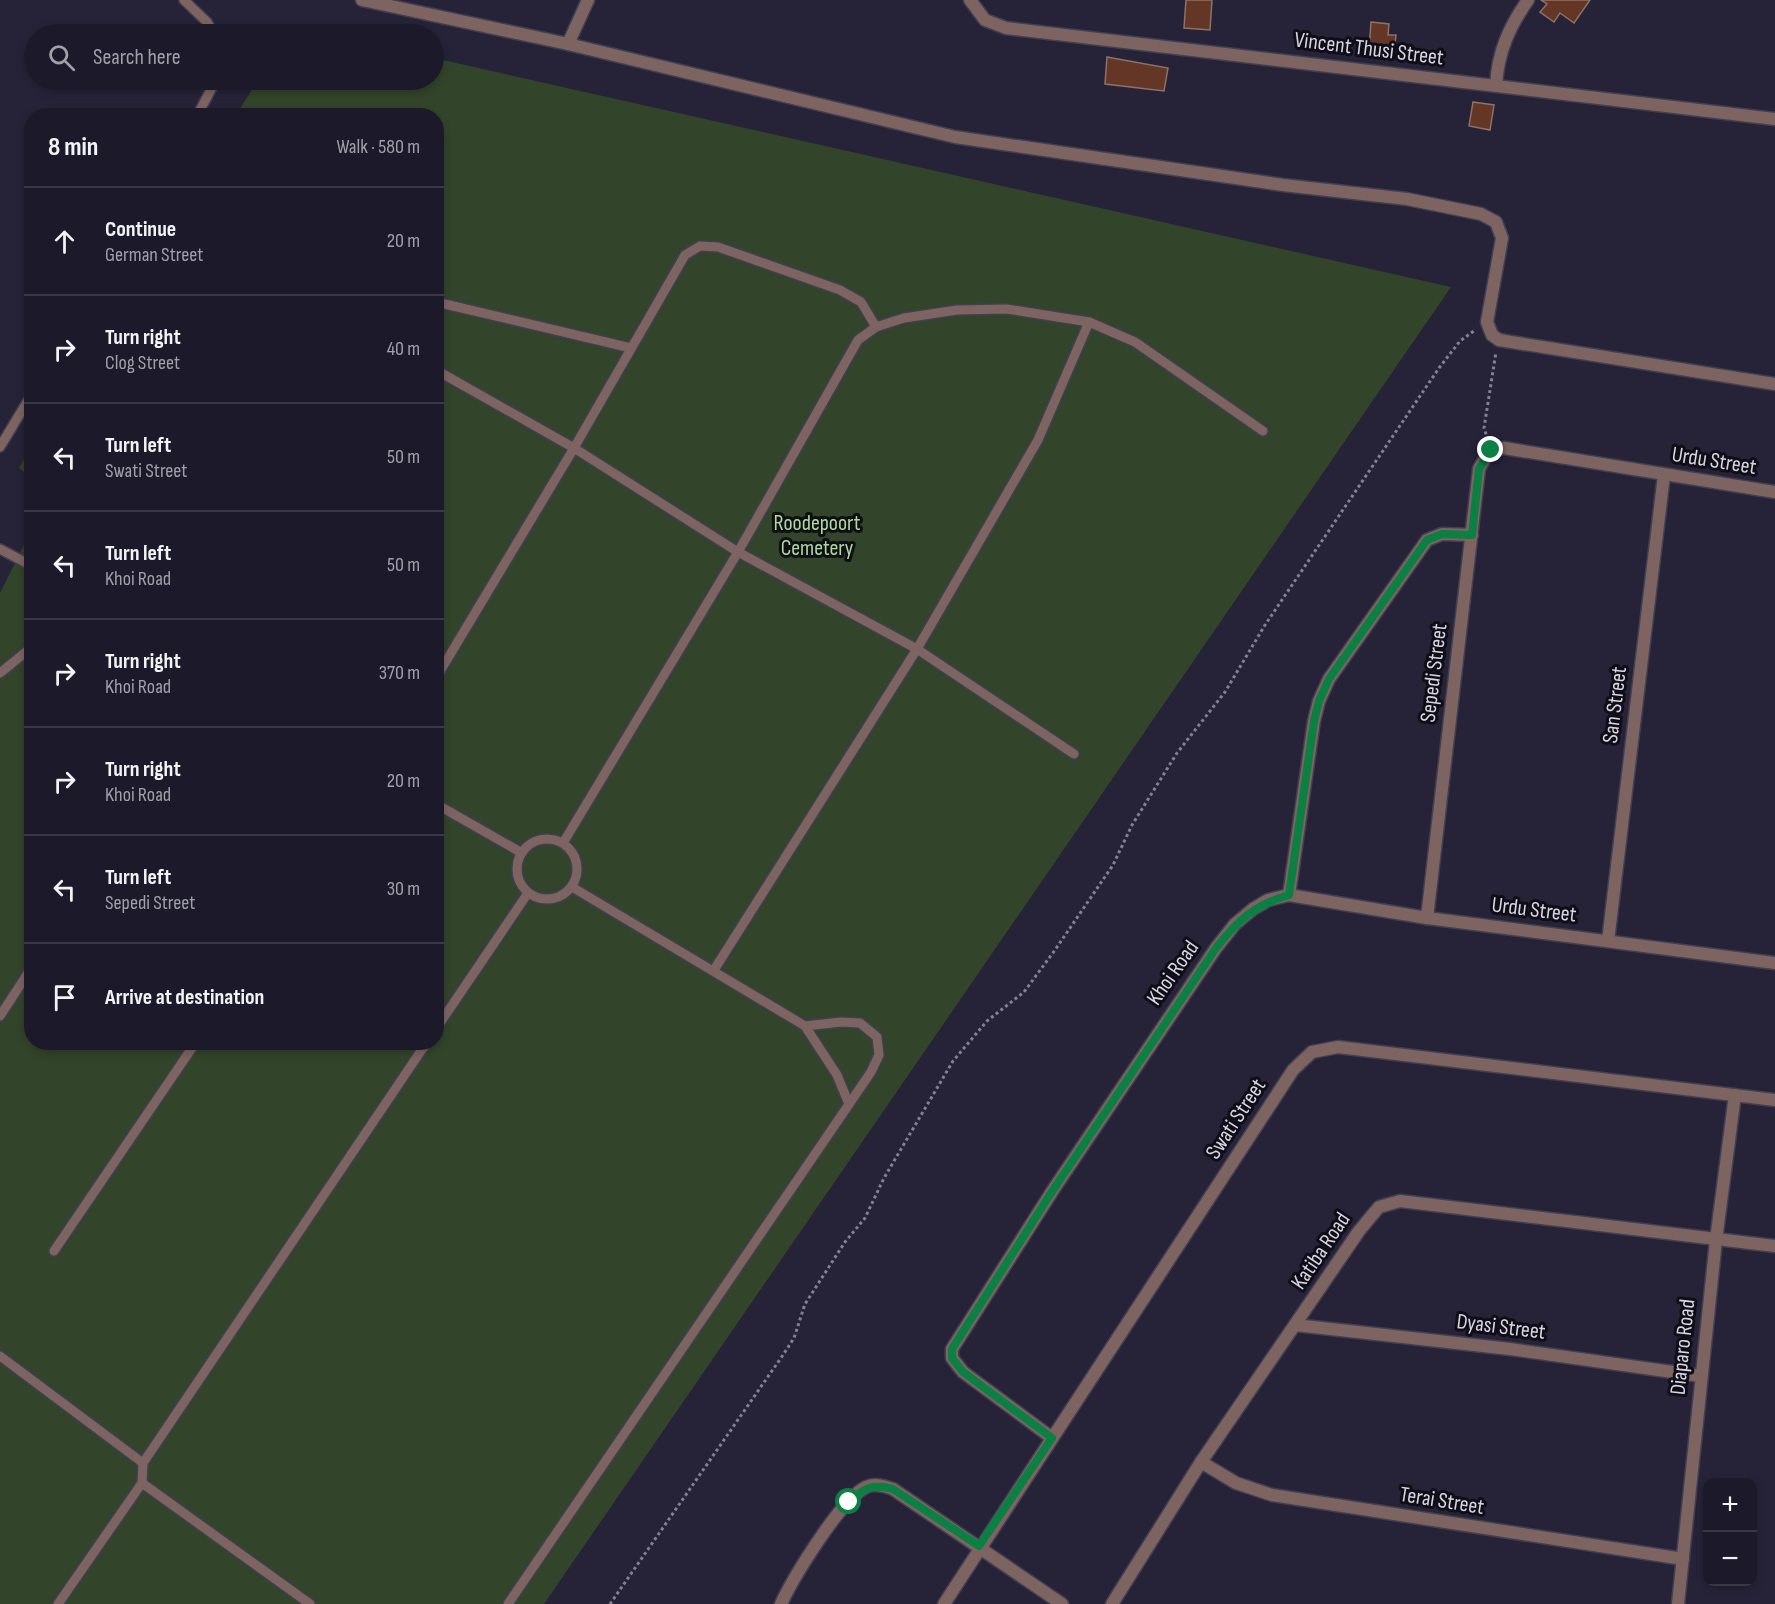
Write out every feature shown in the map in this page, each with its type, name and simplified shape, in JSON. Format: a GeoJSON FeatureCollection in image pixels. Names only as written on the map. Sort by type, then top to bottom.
{"type":"FeatureCollection","features":[{"type":"Feature","properties":{"kind":"street"},"geometry":{"type":"LineString","coordinates":[[362,0],[568,44],[955,137],[1284,185],[1407,199],[1481,214],[1496,222],[1502,238],[1487,322],[1492,335],[1499,340],[1775,384]]}},
{"type":"Feature","properties":{"kind":"street"},"geometry":{"type":"LineString","coordinates":[[568,44],[588,0]]}},
{"type":"Feature","properties":{"kind":"street","name":"Vincent Thusi Street"},"geometry":{"type":"LineString","coordinates":[[970,0],[977,13],[985,20],[1006,28],[1775,120]]}},
{"type":"Feature","properties":{"kind":"street"},"geometry":{"type":"LineString","coordinates":[[1496,86],[1502,47],[1508,30],[1528,0]]}},
{"type":"Feature","properties":{"kind":"street","name":"Urdu Street"},"geometry":{"type":"LineString","coordinates":[[1498,449],[1775,492]]}},
{"type":"Feature","properties":{"kind":"street","name":"Sepedi Street"},"geometry":{"type":"LineString","coordinates":[[1427,918],[1479,469],[1498,449]]}},
{"type":"Feature","properties":{"kind":"street","name":"San Street"},"geometry":{"type":"LineString","coordinates":[[1608,940],[1664,475]]}},
{"type":"Feature","properties":{"kind":"street"},"geometry":{"type":"LineString","coordinates":[[1289,895],[1314,721],[1329,679],[1427,540],[1442,534],[1472,535]]}},
{"type":"Feature","properties":{"kind":"street","name":"Urdu Street"},"geometry":{"type":"LineString","coordinates":[[1289,895],[1427,918],[1775,963]]}},
{"type":"Feature","properties":{"kind":"street","name":"Khoi Road"},"geometry":{"type":"LineString","coordinates":[[1052,1438],[963,1372],[952,1358],[952,1349],[1053,1190],[1216,948],[1235,924],[1253,909],[1268,900],[1289,895]]}},
{"type":"Feature","properties":{"kind":"street","name":"Swati Street"},"geometry":{"type":"LineString","coordinates":[[944,1604],[979,1546],[1293,1070],[1312,1052],[1338,1047],[1775,1100]]}},
{"type":"Feature","properties":{"kind":"street","name":"Diaparo Road"},"geometry":{"type":"LineString","coordinates":[[1678,1604],[1716,1240],[1735,1095]]}},
{"type":"Feature","properties":{"kind":"street","name":"Katiba Road"},"geometry":{"type":"LineString","coordinates":[[1112,1604],[1201,1462],[1370,1216],[1387,1203],[1400,1201],[1775,1246]]}},
{"type":"Feature","properties":{"kind":"street","name":"Dyasi Street"},"geometry":{"type":"LineString","coordinates":[[1295,1325],[1510,1349],[1701,1376]]}},
{"type":"Feature","properties":{"kind":"street","name":"Terai Street"},"geometry":{"type":"LineString","coordinates":[[1201,1462],[1236,1483],[1272,1495],[1683,1559]]}},
{"type":"Feature","properties":{"kind":"street"},"geometry":{"type":"LineString","coordinates":[[782,1604],[800,1568],[849,1502],[868,1486],[878,1485],[893,1489],[1062,1604]]}},
{"type":"Feature","properties":{"kind":"lane"},"geometry":{"type":"LineString","coordinates":[[184,0],[208,24]]}},
{"type":"Feature","properties":{"kind":"lane"},"geometry":{"type":"LineString","coordinates":[[201,108],[211,90]]}},
{"type":"Feature","properties":{"kind":"lane"},"geometry":{"type":"LineString","coordinates":[[444,665],[574,448],[685,255],[700,246],[718,247],[840,290],[861,302],[876,327]]}},
{"type":"Feature","properties":{"kind":"lane"},"geometry":{"type":"LineString","coordinates":[[444,304],[631,348]]}},
{"type":"Feature","properties":{"kind":"lane"},"geometry":{"type":"LineString","coordinates":[[563,843],[738,552],[858,340],[876,327],[927,314],[1007,309],[1089,321],[1135,342],[1263,431]]}},
{"type":"Feature","properties":{"kind":"lane"},"geometry":{"type":"LineString","coordinates":[[714,970],[917,649],[1038,440],[1089,321]]}},
{"type":"Feature","properties":{"kind":"lane"},"geometry":{"type":"LineString","coordinates":[[444,375],[574,448],[738,552],[917,649],[1074,754]]}},
{"type":"Feature","properties":{"kind":"lane"},"geometry":{"type":"LineString","coordinates":[[0,447],[24,407]]}},
{"type":"Feature","properties":{"kind":"lane"},"geometry":{"type":"LineString","coordinates":[[0,549],[24,562]]}},
{"type":"Feature","properties":{"kind":"lane"},"geometry":{"type":"LineString","coordinates":[[0,673],[24,654]]}},
{"type":"Feature","properties":{"kind":"lane"},"geometry":{"type":"LineString","coordinates":[[444,809],[522,853]]}},
{"type":"Feature","properties":{"kind":"lane"},"geometry":{"type":"LineString","coordinates":[[545,839],[563,843],[576,859],[578,869],[572,887],[556,898],[537,898],[528,893],[522,886],[517,869],[522,853],[528,846],[545,839]]}},
{"type":"Feature","properties":{"kind":"lane"},"geometry":{"type":"LineString","coordinates":[[572,887],[805,1026],[827,1058],[849,1104]]}},
{"type":"Feature","properties":{"kind":"lane"},"geometry":{"type":"LineString","coordinates":[[444,1017],[528,893]]}},
{"type":"Feature","properties":{"kind":"lane"},"geometry":{"type":"LineString","coordinates":[[0,1016],[24,979]]}},
{"type":"Feature","properties":{"kind":"lane"},"geometry":{"type":"LineString","coordinates":[[508,1604],[849,1104],[879,1055],[877,1037],[860,1023],[841,1022],[805,1026]]}},
{"type":"Feature","properties":{"kind":"lane"},"geometry":{"type":"LineString","coordinates":[[54,1251],[191,1050]]}},
{"type":"Feature","properties":{"kind":"lane"},"geometry":{"type":"LineString","coordinates":[[58,1604],[142,1483],[143,1463],[422,1050]]}},
{"type":"Feature","properties":{"kind":"lane"},"geometry":{"type":"LineString","coordinates":[[0,1356],[143,1463]]}},
{"type":"Feature","properties":{"kind":"lane"},"geometry":{"type":"LineString","coordinates":[[142,1483],[310,1604]]}},
{"type":"Feature","properties":{"kind":"path"},"geometry":{"type":"LineString","coordinates":[[610,1604],[794,1338],[805,1304],[845,1242],[865,1218],[889,1169],[953,1061],[987,1021],[1024,992],[1055,950],[1113,865],[1132,825],[1177,753],[1225,692],[1265,625],[1439,368],[1460,341],[1487,322]]}},
{"type":"Feature","properties":{"kind":"path"},"geometry":{"type":"LineString","coordinates":[[1498,449],[1484,429],[1499,340]]}},
{"type":"Feature","properties":{"kind":"green space","name":"Roodepoort Cemetery"},"geometry":{"type":"Polygon","coordinates":[[[444,60],[1451,287],[544,1604],[0,1604],[0,593],[24,545],[24,1050],[444,1050],[444,108],[240,108],[252,90],[444,90],[444,60]]]}},
{"type":"Feature","properties":{"kind":"green space"},"geometry":{"type":"Polygon","coordinates":[[[24,460],[24,472],[19,468],[24,460]]]}},
{"type":"Feature","properties":{"kind":"building"},"geometry":{"type":"Polygon","coordinates":[[[1186,0],[1212,0],[1210,30],[1184,28],[1186,0]]]}},
{"type":"Feature","properties":{"kind":"building"},"geometry":{"type":"Polygon","coordinates":[[[1541,0],[1590,0],[1574,23],[1560,13],[1554,22],[1540,12],[1547,4],[1541,0]]]}},
{"type":"Feature","properties":{"kind":"building"},"geometry":{"type":"Polygon","coordinates":[[[1371,22],[1389,24],[1388,35],[1396,35],[1394,52],[1369,50],[1371,22]]]}},
{"type":"Feature","properties":{"kind":"building"},"geometry":{"type":"Polygon","coordinates":[[[1107,57],[1168,68],[1164,91],[1105,84],[1107,57]]]}},
{"type":"Feature","properties":{"kind":"building"},"geometry":{"type":"Polygon","coordinates":[[[1473,102],[1494,105],[1490,130],[1469,126],[1473,102]]]}},
{"type":"Feature","properties":{"kind":"route"},"geometry":{"type":"LineString","coordinates":[[849,1502],[868,1486],[878,1485],[893,1489],[979,1546],[1052,1438],[956,1366],[952,1358],[952,1349],[1053,1190],[1216,948],[1235,924],[1253,909],[1268,900],[1289,895],[1314,721],[1319,701],[1329,679],[1427,540],[1442,534],[1472,535],[1479,469],[1491,450]]}}]}
